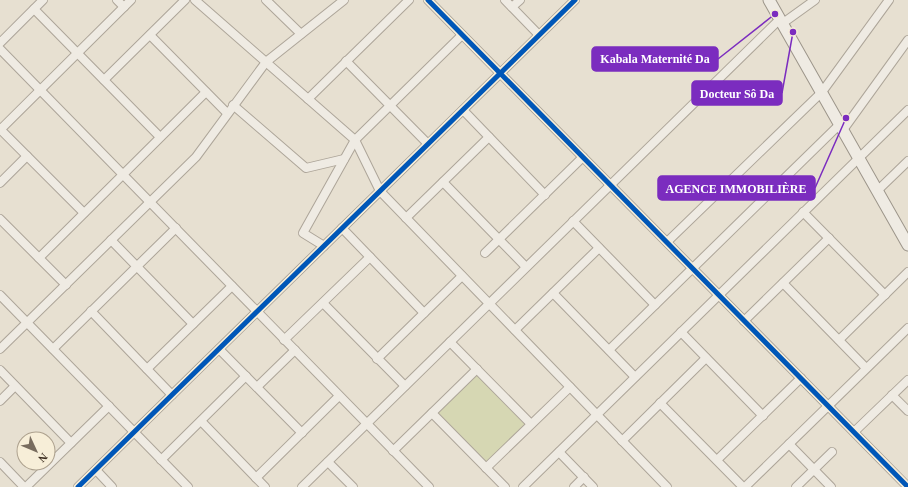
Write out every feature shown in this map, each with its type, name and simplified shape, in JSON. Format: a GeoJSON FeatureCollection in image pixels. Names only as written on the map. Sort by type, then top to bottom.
{"type":"FeatureCollection","features":[{"type":"Feature","properties":{"kind":"main road"},"geometry":{"type":"LineString","coordinates":[[769,0],[908,245]]}},
{"type":"Feature","properties":{"kind":"street"},"geometry":{"type":"LineString","coordinates":[[0,43],[43,0]]}},
{"type":"Feature","properties":{"kind":"street"},"geometry":{"type":"LineString","coordinates":[[117,0],[124,7]]}},
{"type":"Feature","properties":{"kind":"street"},"geometry":{"type":"LineString","coordinates":[[84,213],[0,129],[131,0]]}},
{"type":"Feature","properties":{"kind":"street"},"geometry":{"type":"LineString","coordinates":[[104,80],[185,0]]}},
{"type":"Feature","properties":{"kind":"street"},"geometry":{"type":"LineString","coordinates":[[195,0],[355,140],[380,191],[667,487]]}},
{"type":"Feature","properties":{"kind":"street"},"geometry":{"type":"LineString","coordinates":[[266,0],[301,34]]}},
{"type":"Feature","properties":{"kind":"street"},"geometry":{"type":"LineString","coordinates":[[0,349],[196,157],[266,62],[344,0]]}},
{"type":"Feature","properties":{"kind":"street"},"geometry":{"type":"LineString","coordinates":[[308,99],[409,0]]}},
{"type":"Feature","properties":{"kind":"street"},"geometry":{"type":"LineString","coordinates":[[428,0],[908,487]]}},
{"type":"Feature","properties":{"kind":"street"},"geometry":{"type":"LineString","coordinates":[[505,0],[540,35]]}},
{"type":"Feature","properties":{"kind":"street"},"geometry":{"type":"LineString","coordinates":[[512,7],[520,0]]}},
{"type":"Feature","properties":{"kind":"street"},"geometry":{"type":"LineString","coordinates":[[78,487],[575,0]]}},
{"type":"Feature","properties":{"kind":"street"},"geometry":{"type":"LineString","coordinates":[[302,487],[610,185],[782,21],[815,0]]}},
{"type":"Feature","properties":{"kind":"street"},"geometry":{"type":"LineString","coordinates":[[667,242],[822,92],[889,0]]}},
{"type":"Feature","properties":{"kind":"street"},"geometry":{"type":"LineString","coordinates":[[34,9],[160,137]]}},
{"type":"Feature","properties":{"kind":"street"},"geometry":{"type":"LineString","coordinates":[[150,35],[227,113]]}},
{"type":"Feature","properties":{"kind":"street"},"geometry":{"type":"LineString","coordinates":[[324,246],[303,233],[355,140],[462,35]]}},
{"type":"Feature","properties":{"kind":"street"},"geometry":{"type":"LineString","coordinates":[[609,350],[692,268],[841,127],[908,40]]}},
{"type":"Feature","properties":{"kind":"street"},"geometry":{"type":"LineString","coordinates":[[0,49],[429,487]]}},
{"type":"Feature","properties":{"kind":"street"},"geometry":{"type":"LineString","coordinates":[[346,61],[428,144]]}},
{"type":"Feature","properties":{"kind":"street"},"geometry":{"type":"LineString","coordinates":[[39,258],[206,92]]}},
{"type":"Feature","properties":{"kind":"street"},"geometry":{"type":"LineString","coordinates":[[234,105],[306,168],[344,159]]}},
{"type":"Feature","properties":{"kind":"street"},"geometry":{"type":"LineString","coordinates":[[463,110],[545,195]]}},
{"type":"Feature","properties":{"kind":"street"},"geometry":{"type":"LineString","coordinates":[[523,487],[908,110]]}},
{"type":"Feature","properties":{"kind":"street"},"geometry":{"type":"LineString","coordinates":[[406,218],[489,137]]}},
{"type":"Feature","properties":{"kind":"street"},"geometry":{"type":"LineString","coordinates":[[0,184],[27,156]]}},
{"type":"Feature","properties":{"kind":"street"},"geometry":{"type":"LineString","coordinates":[[485,253],[583,157]]}},
{"type":"Feature","properties":{"kind":"street"},"geometry":{"type":"LineString","coordinates":[[877,191],[908,161]]}},
{"type":"Feature","properties":{"kind":"street"},"geometry":{"type":"LineString","coordinates":[[443,182],[526,267]]}},
{"type":"Feature","properties":{"kind":"street"},"geometry":{"type":"LineString","coordinates":[[804,212],[885,295]]}},
{"type":"Feature","properties":{"kind":"street"},"geometry":{"type":"LineString","coordinates":[[0,219],[66,285]]}},
{"type":"Feature","properties":{"kind":"street"},"geometry":{"type":"LineString","coordinates":[[573,221],[655,305]]}},
{"type":"Feature","properties":{"kind":"street"},"geometry":{"type":"LineString","coordinates":[[53,349],[176,228]]}},
{"type":"Feature","properties":{"kind":"street"},"geometry":{"type":"LineString","coordinates":[[342,228],[424,313]]}},
{"type":"Feature","properties":{"kind":"street"},"geometry":{"type":"LineString","coordinates":[[744,321],[829,238]]}},
{"type":"Feature","properties":{"kind":"street"},"geometry":{"type":"LineString","coordinates":[[111,240],[193,324]]}},
{"type":"Feature","properties":{"kind":"street"},"geometry":{"type":"LineString","coordinates":[[515,330],[599,248]]}},
{"type":"Feature","properties":{"kind":"street"},"geometry":{"type":"LineString","coordinates":[[284,340],[370,257]]}},
{"type":"Feature","properties":{"kind":"street"},"geometry":{"type":"LineString","coordinates":[[839,340],[908,272]]}},
{"type":"Feature","properties":{"kind":"street"},"geometry":{"type":"LineString","coordinates":[[378,359],[462,276]]}},
{"type":"Feature","properties":{"kind":"street"},"geometry":{"type":"LineString","coordinates":[[783,283],[866,368]]}},
{"type":"Feature","properties":{"kind":"street"},"geometry":{"type":"LineString","coordinates":[[148,369],[232,286]]}},
{"type":"Feature","properties":{"kind":"street"},"geometry":{"type":"LineString","coordinates":[[553,293],[635,377]]}},
{"type":"Feature","properties":{"kind":"street"},"geometry":{"type":"LineString","coordinates":[[0,295],[188,487]]}},
{"type":"Feature","properties":{"kind":"street"},"geometry":{"type":"LineString","coordinates":[[323,303],[405,386]]}},
{"type":"Feature","properties":{"kind":"street"},"geometry":{"type":"LineString","coordinates":[[91,311],[172,395]]}},
{"type":"Feature","properties":{"kind":"street"},"geometry":{"type":"LineString","coordinates":[[660,403],[744,487],[908,328]]}},
{"type":"Feature","properties":{"kind":"street"},"geometry":{"type":"LineString","coordinates":[[681,332],[763,416]]}},
{"type":"Feature","properties":{"kind":"street"},"geometry":{"type":"LineString","coordinates":[[450,342],[531,424]]}},
{"type":"Feature","properties":{"kind":"street"},"geometry":{"type":"LineString","coordinates":[[219,349],[302,433]]}},
{"type":"Feature","properties":{"kind":"street"},"geometry":{"type":"LineString","coordinates":[[257,387],[295,350]]}},
{"type":"Feature","properties":{"kind":"street"},"geometry":{"type":"LineString","coordinates":[[622,440],[706,358]]}},
{"type":"Feature","properties":{"kind":"street"},"geometry":{"type":"LineString","coordinates":[[393,451],[477,369]]}},
{"type":"Feature","properties":{"kind":"street"},"geometry":{"type":"LineString","coordinates":[[0,370],[71,443]]}},
{"type":"Feature","properties":{"kind":"street"},"geometry":{"type":"LineString","coordinates":[[161,460],[246,376]]}},
{"type":"Feature","properties":{"kind":"street"},"geometry":{"type":"LineString","coordinates":[[717,460],[801,378]]}},
{"type":"Feature","properties":{"kind":"street"},"geometry":{"type":"LineString","coordinates":[[854,432],[908,380]]}},
{"type":"Feature","properties":{"kind":"street"},"geometry":{"type":"LineString","coordinates":[[0,401],[15,386]]}},
{"type":"Feature","properties":{"kind":"street"},"geometry":{"type":"LineString","coordinates":[[486,468],[570,387]]}},
{"type":"Feature","properties":{"kind":"street"},"geometry":{"type":"LineString","coordinates":[[892,395],[908,411]]}},
{"type":"Feature","properties":{"kind":"street"},"geometry":{"type":"LineString","coordinates":[[256,478],[339,396]]}},
{"type":"Feature","properties":{"kind":"street"},"geometry":{"type":"LineString","coordinates":[[0,462],[26,487],[109,406]]}},
{"type":"Feature","properties":{"kind":"street"},"geometry":{"type":"LineString","coordinates":[[432,413],[504,487]]}},
{"type":"Feature","properties":{"kind":"street"},"geometry":{"type":"LineString","coordinates":[[200,421],[265,487]]}},
{"type":"Feature","properties":{"kind":"street"},"geometry":{"type":"LineString","coordinates":[[789,444],[831,487]]}},
{"type":"Feature","properties":{"kind":"street"},"geometry":{"type":"LineString","coordinates":[[559,452],[593,487]]}},
{"type":"Feature","properties":{"kind":"street"},"geometry":{"type":"LineString","coordinates":[[796,487],[832,452]]}},
{"type":"Feature","properties":{"kind":"street"},"geometry":{"type":"LineString","coordinates":[[328,462],[352,487]]}},
{"type":"Feature","properties":{"kind":"street"},"geometry":{"type":"LineString","coordinates":[[96,470],[112,487]]}},
{"type":"Feature","properties":{"kind":"street"},"geometry":{"type":"LineString","coordinates":[[574,487],[584,477]]}},
{"type":"Feature","properties":{"kind":"green space"},"geometry":{"type":"Polygon","coordinates":[[[476,371],[529,425],[487,466],[434,411],[476,371]]]}},
{"type":"Feature","properties":{"kind":"cycle path"},"geometry":{"type":"LineString","coordinates":[[428,0],[908,487]]}},
{"type":"Feature","properties":{"kind":"cycle path"},"geometry":{"type":"LineString","coordinates":[[78,487],[575,0]]}},
{"type":"Feature","properties":{"kind":"place","name":"Kabala Maternité Da"},"geometry":{"type":"Point","coordinates":[775,14]}},
{"type":"Feature","properties":{"kind":"place","name":"Docteur Sô Da"},"geometry":{"type":"Point","coordinates":[793,32]}},
{"type":"Feature","properties":{"kind":"place","name":"AGENCE IMMOBILIÈRE"},"geometry":{"type":"Point","coordinates":[846,118]}}]}
